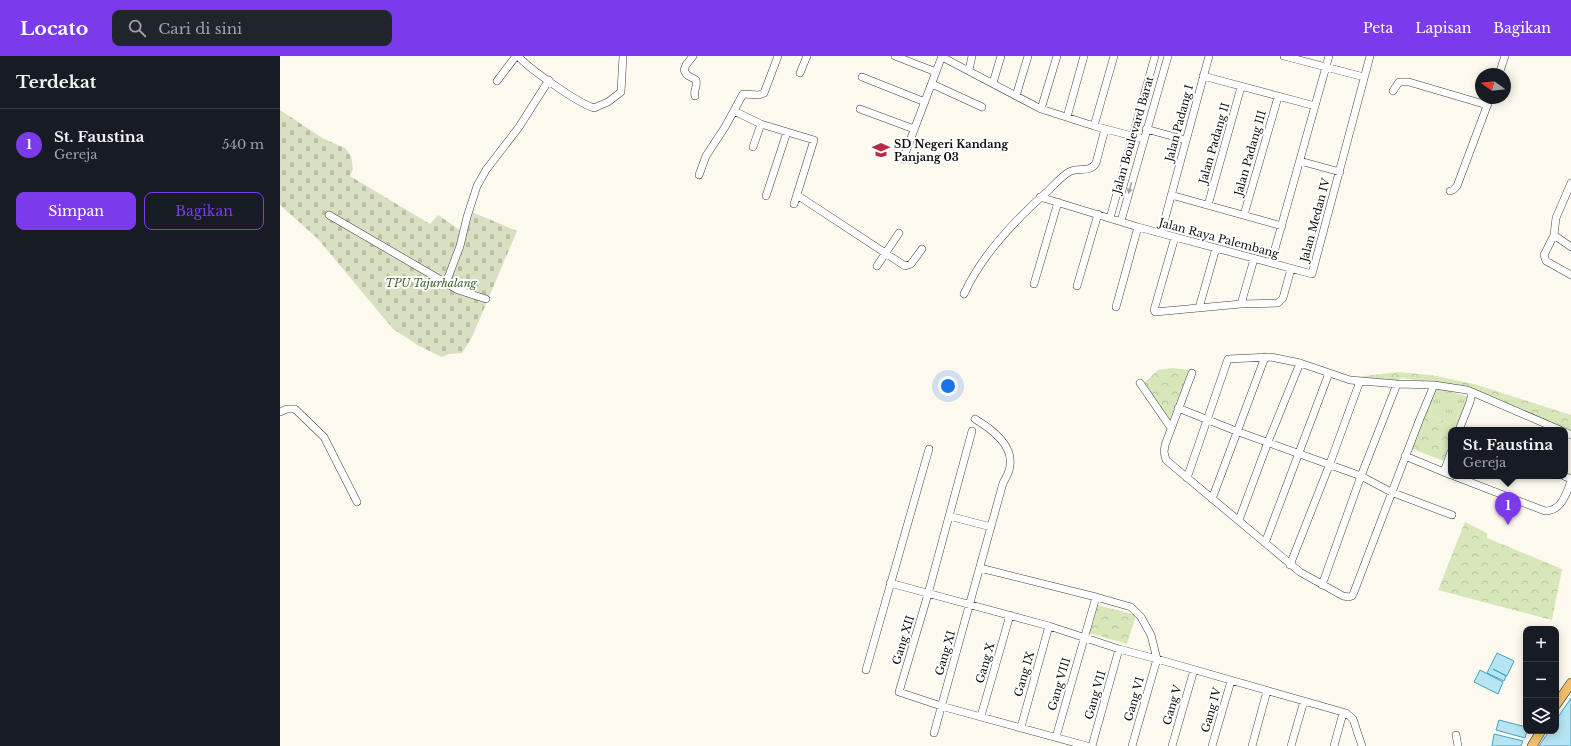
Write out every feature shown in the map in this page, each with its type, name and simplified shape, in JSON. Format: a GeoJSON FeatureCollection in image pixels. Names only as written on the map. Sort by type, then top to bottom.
{"type":"FeatureCollection","features":[{"type":"Feature","properties":{"kind":"main road"},"geometry":{"type":"LineString","coordinates":[[1559,701],[1571,684]]}},
{"type":"Feature","properties":{"kind":"main road"},"geometry":{"type":"LineString","coordinates":[[1532,746],[1539,734]]}},
{"type":"Feature","properties":{"kind":"street"},"geometry":{"type":"LineString","coordinates":[[497,81],[517,56],[549,80],[591,107],[597,108],[608,102],[620,92],[623,56]]}},
{"type":"Feature","properties":{"kind":"street"},"geometry":{"type":"LineString","coordinates":[[694,56],[686,65],[684,70],[687,75],[696,80],[697,84],[694,93],[695,96]]}},
{"type":"Feature","properties":{"kind":"street"},"geometry":{"type":"LineString","coordinates":[[700,175],[706,156],[743,94],[759,95],[764,93],[778,56]]}},
{"type":"Feature","properties":{"kind":"street"},"geometry":{"type":"LineString","coordinates":[[800,73],[807,56]]}},
{"type":"Feature","properties":{"kind":"street"},"geometry":{"type":"LineString","coordinates":[[895,56],[910,59],[936,72]]}},
{"type":"Feature","properties":{"kind":"street"},"geometry":{"type":"LineString","coordinates":[[903,159],[942,56],[1042,109],[1094,126],[1144,139]]}},
{"type":"Feature","properties":{"kind":"street"},"geometry":{"type":"LineString","coordinates":[[969,70],[972,56]]}},
{"type":"Feature","properties":{"kind":"street"},"geometry":{"type":"LineString","coordinates":[[993,83],[1000,56]]}},
{"type":"Feature","properties":{"kind":"street"},"geometry":{"type":"LineString","coordinates":[[1016,96],[1028,56]]}},
{"type":"Feature","properties":{"kind":"street"},"geometry":{"type":"LineString","coordinates":[[1042,109],[1057,56]]}},
{"type":"Feature","properties":{"kind":"street"},"geometry":{"type":"LineString","coordinates":[[1067,117],[1084,56]]}},
{"type":"Feature","properties":{"kind":"street"},"geometry":{"type":"LineString","coordinates":[[1094,126],[1114,56]]}},
{"type":"Feature","properties":{"kind":"street","name":"Jalan Boulevard Barat"},"geometry":{"type":"LineString","coordinates":[[1110,218],[1155,56]]}},
{"type":"Feature","properties":{"kind":"street","name":"Jalan Boulevard Barat"},"geometry":{"type":"LineString","coordinates":[[1121,221],[1168,56]]}},
{"type":"Feature","properties":{"kind":"street","name":"Jalan Padang I"},"geometry":{"type":"LineString","coordinates":[[1161,233],[1209,56]]}},
{"type":"Feature","properties":{"kind":"street"},"geometry":{"type":"LineString","coordinates":[[1284,56],[1364,77]]}},
{"type":"Feature","properties":{"kind":"street"},"geometry":{"type":"LineString","coordinates":[[1271,263],[1329,56]]}},
{"type":"Feature","properties":{"kind":"street"},"geometry":{"type":"LineString","coordinates":[[1300,161],[1340,172],[1370,56]]}},
{"type":"Feature","properties":{"kind":"street"},"geometry":{"type":"LineString","coordinates":[[1501,68],[1505,56]]}},
{"type":"Feature","properties":{"kind":"street"},"geometry":{"type":"LineString","coordinates":[[1203,76],[1315,106]]}},
{"type":"Feature","properties":{"kind":"street"},"geometry":{"type":"LineString","coordinates":[[862,77],[925,102]]}},
{"type":"Feature","properties":{"kind":"street"},"geometry":{"type":"LineString","coordinates":[[446,284],[460,246],[477,186],[486,170],[520,126],[549,80]]}},
{"type":"Feature","properties":{"kind":"street"},"geometry":{"type":"LineString","coordinates":[[1393,91],[1399,82],[1408,82],[1475,99]]}},
{"type":"Feature","properties":{"kind":"street"},"geometry":{"type":"LineString","coordinates":[[932,84],[982,108]]}},
{"type":"Feature","properties":{"kind":"street","name":"Jalan Padang II"},"geometry":{"type":"LineString","coordinates":[[1208,205],[1241,87]]}},
{"type":"Feature","properties":{"kind":"street","name":"Jalan Padang III"},"geometry":{"type":"LineString","coordinates":[[1244,215],[1278,97]]}},
{"type":"Feature","properties":{"kind":"street"},"geometry":{"type":"LineString","coordinates":[[1450,191],[1457,186],[1488,104]]}},
{"type":"Feature","properties":{"kind":"street"},"geometry":{"type":"LineString","coordinates":[[860,110],[914,130]]}},
{"type":"Feature","properties":{"kind":"street"},"geometry":{"type":"LineString","coordinates":[[734,111],[761,124],[814,140],[794,204]]}},
{"type":"Feature","properties":{"kind":"street"},"geometry":{"type":"LineString","coordinates":[[753,147],[761,124]]}},
{"type":"Feature","properties":{"kind":"street"},"geometry":{"type":"LineString","coordinates":[[964,294],[969,283],[989,254],[1014,224],[1040,197],[1069,172],[1076,170],[1087,170],[1094,166],[1105,129]]}},
{"type":"Feature","properties":{"kind":"street"},"geometry":{"type":"LineString","coordinates":[[1146,129],[1186,140]]}},
{"type":"Feature","properties":{"kind":"street"},"geometry":{"type":"LineString","coordinates":[[766,196],[787,132]]}},
{"type":"Feature","properties":{"kind":"street","name":"Jalan Medan IV"},"geometry":{"type":"LineString","coordinates":[[1312,274],[1340,172]]}},
{"type":"Feature","properties":{"kind":"street"},"geometry":{"type":"LineString","coordinates":[[1571,183],[1556,218],[1554,235],[1545,252],[1544,258],[1546,261],[1571,275]]}},
{"type":"Feature","properties":{"kind":"street"},"geometry":{"type":"LineString","coordinates":[[797,195],[905,266],[911,264],[922,249]]}},
{"type":"Feature","properties":{"kind":"street"},"geometry":{"type":"LineString","coordinates":[[1171,195],[1282,226]]}},
{"type":"Feature","properties":{"kind":"street","name":"Jalan Raya Palembang"},"geometry":{"type":"LineString","coordinates":[[1040,197],[1138,227],[1312,274]]}},
{"type":"Feature","properties":{"kind":"street"},"geometry":{"type":"LineString","coordinates":[[1034,284],[1058,202]]}},
{"type":"Feature","properties":{"kind":"street"},"geometry":{"type":"LineString","coordinates":[[1077,286],[1098,214]]}},
{"type":"Feature","properties":{"kind":"street"},"geometry":{"type":"LineString","coordinates":[[328,215],[446,284],[458,290],[486,299]]}},
{"type":"Feature","properties":{"kind":"street"},"geometry":{"type":"LineString","coordinates":[[1116,307],[1138,227]]}},
{"type":"Feature","properties":{"kind":"street"},"geometry":{"type":"LineString","coordinates":[[877,266],[900,233]]}},
{"type":"Feature","properties":{"kind":"street"},"geometry":{"type":"LineString","coordinates":[[1554,235],[1571,247]]}},
{"type":"Feature","properties":{"kind":"street"},"geometry":{"type":"LineString","coordinates":[[1175,237],[1154,311],[1156,312],[1241,304],[1278,303],[1283,298],[1291,269]]}},
{"type":"Feature","properties":{"kind":"street"},"geometry":{"type":"LineString","coordinates":[[1199,308],[1216,248]]}},
{"type":"Feature","properties":{"kind":"street"},"geometry":{"type":"LineString","coordinates":[[1241,304],[1254,259]]}},
{"type":"Feature","properties":{"kind":"street"},"geometry":{"type":"LineString","coordinates":[[1212,498],[1264,357]]}},
{"type":"Feature","properties":{"kind":"street"},"geometry":{"type":"LineString","coordinates":[[1187,478],[1206,419],[1228,359],[1271,357],[1300,363],[1350,380],[1397,384],[1434,385],[1458,388],[1472,392],[1553,427]]}},
{"type":"Feature","properties":{"kind":"street"},"geometry":{"type":"LineString","coordinates":[[1239,520],[1268,442],[1300,363]]}},
{"type":"Feature","properties":{"kind":"street"},"geometry":{"type":"LineString","coordinates":[[1192,373],[1165,445],[1164,456],[1166,460],[1239,520],[1290,565],[1322,585],[1343,596],[1349,597],[1352,596],[1391,492],[1434,385]]}},
{"type":"Feature","properties":{"kind":"street"},"geometry":{"type":"LineString","coordinates":[[1265,543],[1300,454],[1329,374]]}},
{"type":"Feature","properties":{"kind":"street"},"geometry":{"type":"LineString","coordinates":[[1290,565],[1329,466],[1360,381]]}},
{"type":"Feature","properties":{"kind":"street"},"geometry":{"type":"LineString","coordinates":[[1140,383],[1171,428]]}},
{"type":"Feature","properties":{"kind":"street"},"geometry":{"type":"LineString","coordinates":[[1322,585],[1361,476],[1397,384]]}},
{"type":"Feature","properties":{"kind":"street"},"geometry":{"type":"LineString","coordinates":[[1460,427],[1470,402],[1472,392]]}},
{"type":"Feature","properties":{"kind":"street"},"geometry":{"type":"LineString","coordinates":[[280,412],[287,408],[295,409],[324,437],[357,502]]}},
{"type":"Feature","properties":{"kind":"street"},"geometry":{"type":"LineString","coordinates":[[1178,408],[1329,466],[1361,476],[1391,492],[1452,515]]}},
{"type":"Feature","properties":{"kind":"street","name":"Gang XI"},"geometry":{"type":"LineString","coordinates":[[934,733],[1003,483],[1009,470],[1011,459],[996,434],[975,419]]}},
{"type":"Feature","properties":{"kind":"street","name":"Gang XII"},"geometry":{"type":"LineString","coordinates":[[941,706],[899,692],[928,594],[972,431]]}},
{"type":"Feature","properties":{"kind":"street"},"geometry":{"type":"LineString","coordinates":[[866,670],[929,449]]}},
{"type":"Feature","properties":{"kind":"street"},"geometry":{"type":"LineString","coordinates":[[1405,456],[1448,473]]}},
{"type":"Feature","properties":{"kind":"street"},"geometry":{"type":"LineString","coordinates":[[1463,479],[1545,511],[1551,511],[1563,500],[1571,480]]}},
{"type":"Feature","properties":{"kind":"street"},"geometry":{"type":"LineString","coordinates":[[949,516],[991,527]]}},
{"type":"Feature","properties":{"kind":"street"},"geometry":{"type":"LineString","coordinates":[[980,568],[1131,607],[1141,617],[1151,635],[1157,659]]}},
{"type":"Feature","properties":{"kind":"street"},"geometry":{"type":"LineString","coordinates":[[890,583],[1049,626],[1119,650],[1157,659],[1343,713],[1353,719],[1362,746]]}},
{"type":"Feature","properties":{"kind":"street","name":"Gang VIII"},"geometry":{"type":"LineString","coordinates":[[1056,737],[1096,597]]}},
{"type":"Feature","properties":{"kind":"street","name":"Gang X"},"geometry":{"type":"LineString","coordinates":[[981,716],[1010,615]]}},
{"type":"Feature","properties":{"kind":"street","name":"Gang IX"},"geometry":{"type":"LineString","coordinates":[[1021,727],[1049,626]]}},
{"type":"Feature","properties":{"kind":"street","name":"Gang VII"},"geometry":{"type":"LineString","coordinates":[[1092,746],[1119,650]]}},
{"type":"Feature","properties":{"kind":"street","name":"Gang VI"},"geometry":{"type":"LineString","coordinates":[[1132,746],[1157,659]]}},
{"type":"Feature","properties":{"kind":"street","name":"Gang V"},"geometry":{"type":"LineString","coordinates":[[1172,746],[1194,670]]}},
{"type":"Feature","properties":{"kind":"street","name":"Gang IV"},"geometry":{"type":"LineString","coordinates":[[1212,746],[1231,681]]}},
{"type":"Feature","properties":{"kind":"street"},"geometry":{"type":"LineString","coordinates":[[1252,746],[1267,691]]}},
{"type":"Feature","properties":{"kind":"street"},"geometry":{"type":"LineString","coordinates":[[1291,746],[1304,701]]}},
{"type":"Feature","properties":{"kind":"street"},"geometry":{"type":"LineString","coordinates":[[941,706],[1087,746]]}},
{"type":"Feature","properties":{"kind":"street"},"geometry":{"type":"LineString","coordinates":[[1334,746],[1343,713]]}},
{"type":"Feature","properties":{"kind":"street"},"geometry":{"type":"LineString","coordinates":[[1456,735],[1458,746]]}},
{"type":"Feature","properties":{"kind":"green space","name":"TPU Tajurhalang"},"geometry":{"type":"Polygon","coordinates":[[[280,110],[324,139],[345,148],[351,156],[353,169],[350,176],[430,224],[438,215],[460,230],[467,210],[517,231],[472,337],[462,353],[449,354],[442,357],[419,346],[393,329],[318,239],[280,205],[280,110]]]}},
{"type":"Feature","properties":{"kind":"green space"},"geometry":{"type":"Polygon","coordinates":[[[1172,368],[1189,370],[1169,421],[1144,383],[1158,370],[1172,368]]]}},
{"type":"Feature","properties":{"kind":"green space"},"geometry":{"type":"Polygon","coordinates":[[[1398,372],[1431,375],[1474,384],[1571,415],[1571,431],[1568,430],[1568,427],[1561,427],[1514,409],[1439,384],[1402,378],[1394,382],[1356,377],[1398,372]]]}},
{"type":"Feature","properties":{"kind":"green space"},"geometry":{"type":"Polygon","coordinates":[[[1436,387],[1469,397],[1458,426],[1425,414],[1436,387]]]}},
{"type":"Feature","properties":{"kind":"green space"},"geometry":{"type":"Polygon","coordinates":[[[1425,414],[1458,426],[1448,427],[1448,451],[1444,461],[1412,449],[1425,414]]]}},
{"type":"Feature","properties":{"kind":"green space"},"geometry":{"type":"Polygon","coordinates":[[[1465,522],[1487,533],[1487,538],[1562,569],[1552,620],[1438,590],[1465,522]]]}},
{"type":"Feature","properties":{"kind":"green space"},"geometry":{"type":"Polygon","coordinates":[[[1097,605],[1136,615],[1127,644],[1089,633],[1097,605]]]}},
{"type":"Feature","properties":{"kind":"water"},"geometry":{"type":"Polygon","coordinates":[[[1497,653],[1514,661],[1507,676],[1493,669],[1506,676],[1504,681],[1487,673],[1497,653]]]}},
{"type":"Feature","properties":{"kind":"water"},"geometry":{"type":"Polygon","coordinates":[[[1480,670],[1503,682],[1498,694],[1474,682],[1480,670]]]}},
{"type":"Feature","properties":{"kind":"water"},"geometry":{"type":"Polygon","coordinates":[[[1571,698],[1571,746],[1539,746],[1547,734],[1559,734],[1559,716],[1571,698]]]}},
{"type":"Feature","properties":{"kind":"water"},"geometry":{"type":"Polygon","coordinates":[[[1499,720],[1523,726],[1523,734],[1526,734],[1525,738],[1496,730],[1499,720]]]}},
{"type":"Feature","properties":{"kind":"water"},"geometry":{"type":"Polygon","coordinates":[[[1494,734],[1523,741],[1521,746],[1492,746],[1494,734]]]}},
{"type":"Feature","properties":{"kind":"place","name":"SD Negeri Kandang Panjang 03"},"geometry":{"type":"Point","coordinates":[881,150]}},
{"type":"Feature","properties":{"kind":"place","name":"St. Faustina"},"geometry":{"type":"Point","coordinates":[1508,525]}}]}
